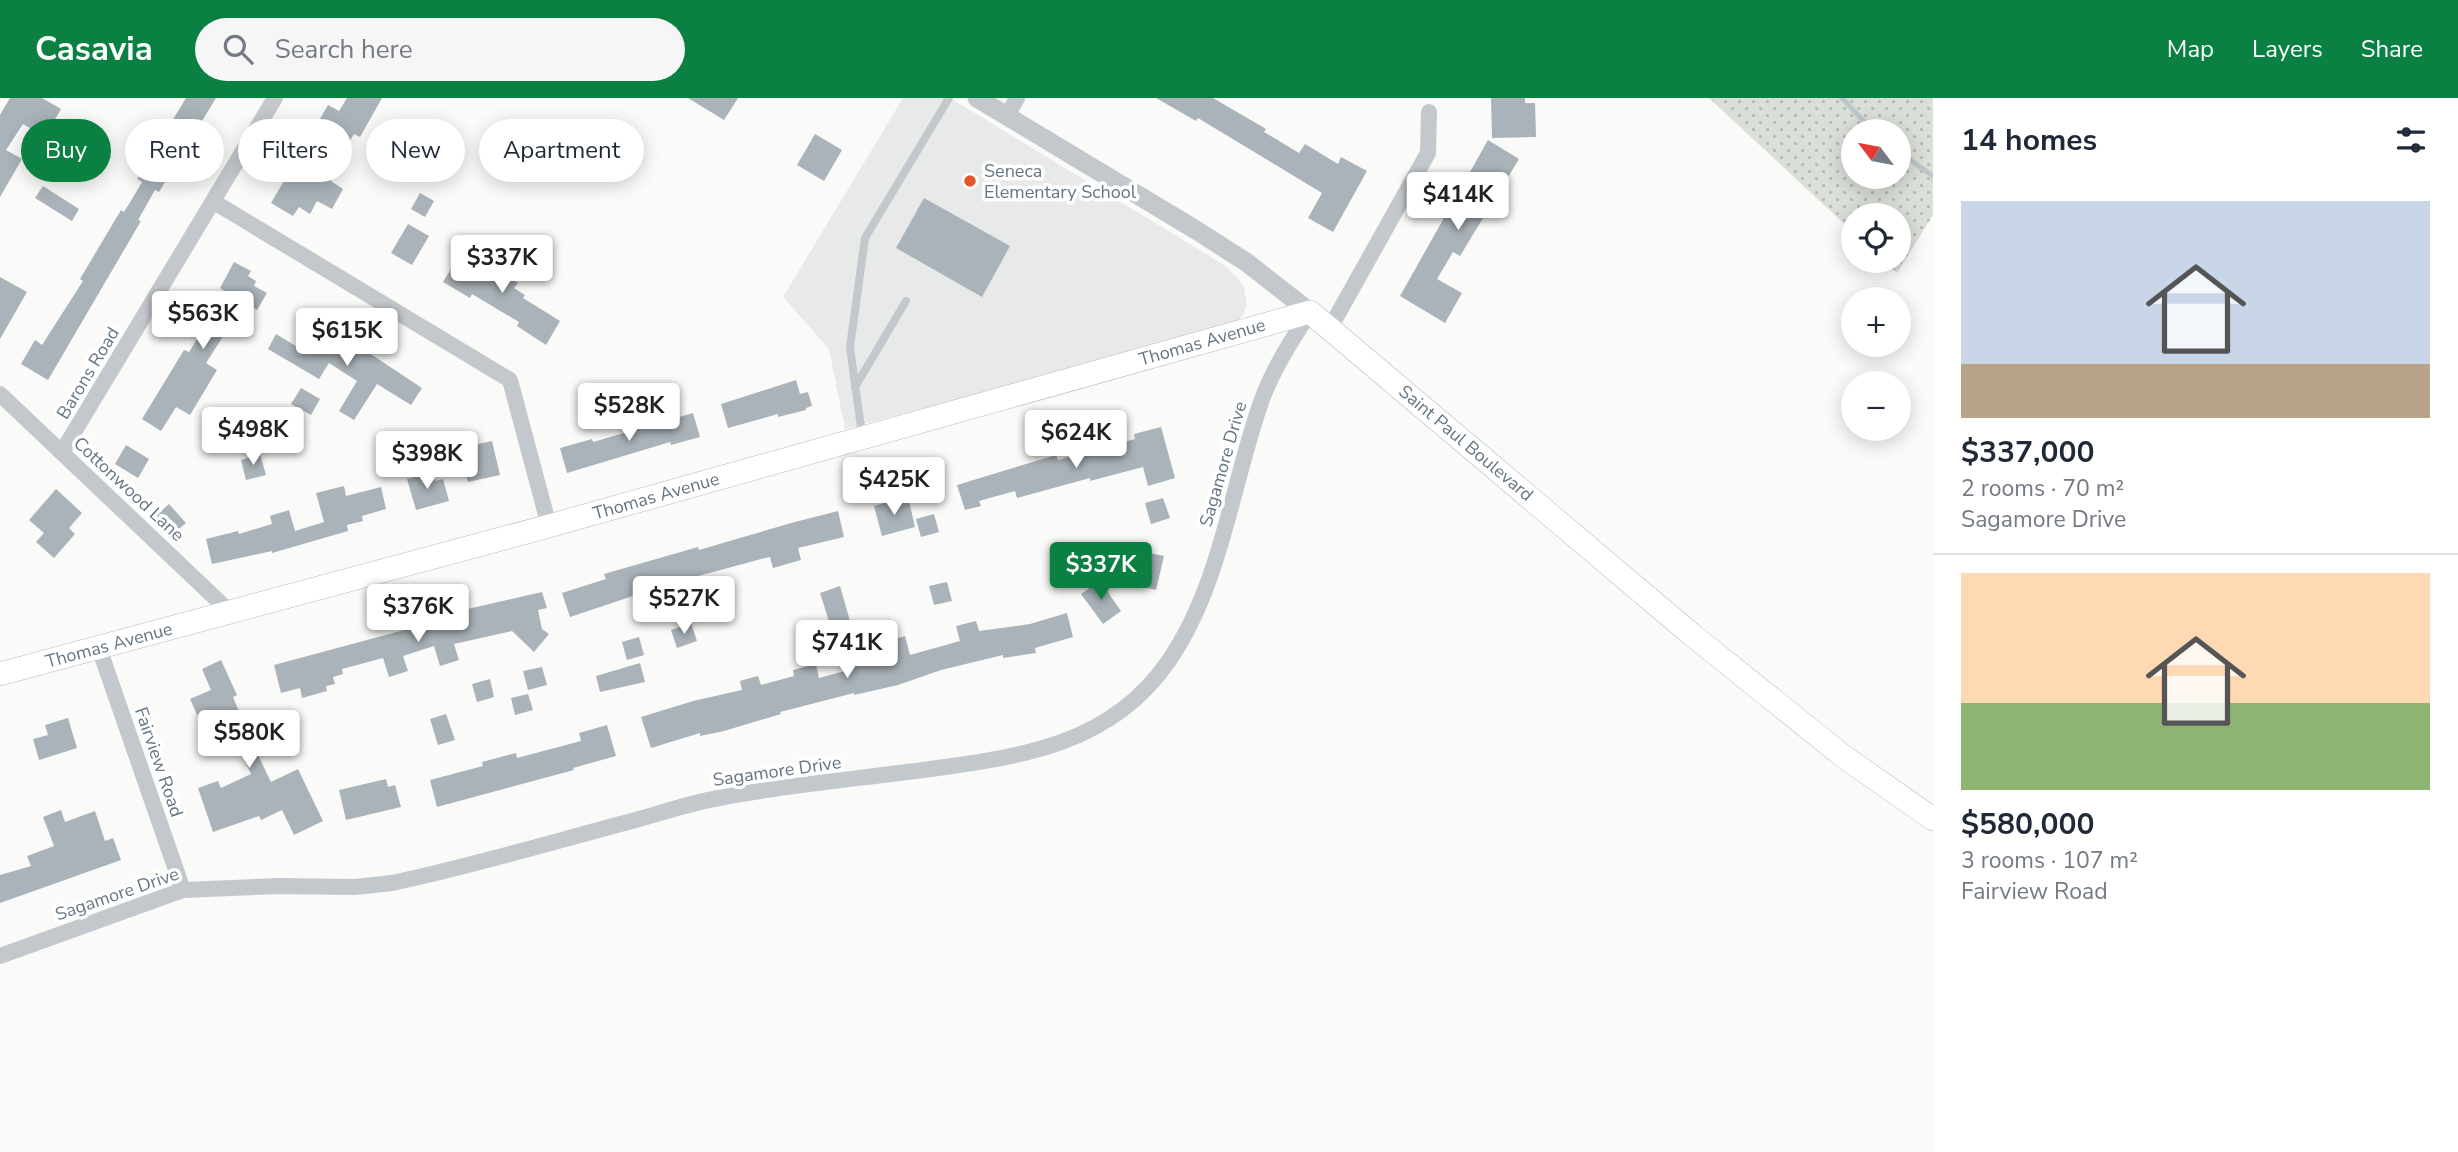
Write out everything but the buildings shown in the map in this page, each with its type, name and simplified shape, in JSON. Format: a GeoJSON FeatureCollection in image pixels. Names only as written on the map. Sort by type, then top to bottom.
{"type":"FeatureCollection","features":[{"type":"Feature","properties":{"kind":"main road","name":"Saint Paul Boulevard"},"geometry":{"type":"LineString","coordinates":[[1310,312],[1723,660],[1843,756],[1933,819]]}},
{"type":"Feature","properties":{"kind":"main road","name":"Thomas Avenue"},"geometry":{"type":"LineString","coordinates":[[0,674],[549,526],[1310,312]]}},
{"type":"Feature","properties":{"kind":"street","name":"Barons Road"},"geometry":{"type":"LineString","coordinates":[[62,452],[275,98]]}},
{"type":"Feature","properties":{"kind":"street","name":"Saint Paul Boulevard"},"geometry":{"type":"LineString","coordinates":[[977,98],[1196,230],[1245,262],[1310,312]]}},
{"type":"Feature","properties":{"kind":"street"},"geometry":{"type":"LineString","coordinates":[[1007,116],[1017,98]]}},
{"type":"Feature","properties":{"kind":"street"},"geometry":{"type":"LineString","coordinates":[[1330,328],[1428,153],[1429,112]]}},
{"type":"Feature","properties":{"kind":"street"},"geometry":{"type":"LineString","coordinates":[[214,202],[510,380],[549,526]]}},
{"type":"Feature","properties":{"kind":"street","name":"Sagamore Drive"},"geometry":{"type":"LineString","coordinates":[[0,956],[183,890],[278,886],[355,887],[393,883],[718,798],[997,760],[1058,745],[1087,732],[1119,713],[1148,687],[1168,662],[1187,630],[1211,573],[1261,403],[1285,349],[1310,312]]}},
{"type":"Feature","properties":{"kind":"street","name":"Cottonwood Lane"},"geometry":{"type":"LineString","coordinates":[[0,394],[231,613]]}},
{"type":"Feature","properties":{"kind":"street","name":"Fairview Road"},"geometry":{"type":"LineString","coordinates":[[99,648],[183,890]]}},
{"type":"Feature","properties":{"kind":"lane"},"geometry":{"type":"LineString","coordinates":[[863,438],[849,347],[865,238],[949,98]]}},
{"type":"Feature","properties":{"kind":"lane"},"geometry":{"type":"LineString","coordinates":[[855,387],[906,301]]}},
{"type":"Feature","properties":{"kind":"shaded area","name":"Seneca Elementary School"},"geometry":{"type":"Polygon","coordinates":[[[903,98],[950,98],[1224,265],[1244,287],[1247,306],[1242,316],[1234,326],[1221,330],[845,429],[829,349],[783,297],[903,98]]]}},
{"type":"Feature","properties":{"kind":"shaded area"},"geometry":{"type":"Polygon","coordinates":[[[1709,98],[1933,98],[1933,215],[1911,250],[1911,203],[1841,203],[1841,221],[1709,98]]]}},
{"type":"Feature","properties":{"kind":"waterway"},"geometry":{"type":"LineString","coordinates":[[1842,98],[1862,119]]}},
{"type":"Feature","properties":{"kind":"waterway"},"geometry":{"type":"LineString","coordinates":[[1911,160],[1933,176]]}},
{"type":"Feature","properties":{"kind":"place","name":"Seneca Elementary School"},"geometry":{"type":"Point","coordinates":[970,181]}}]}
